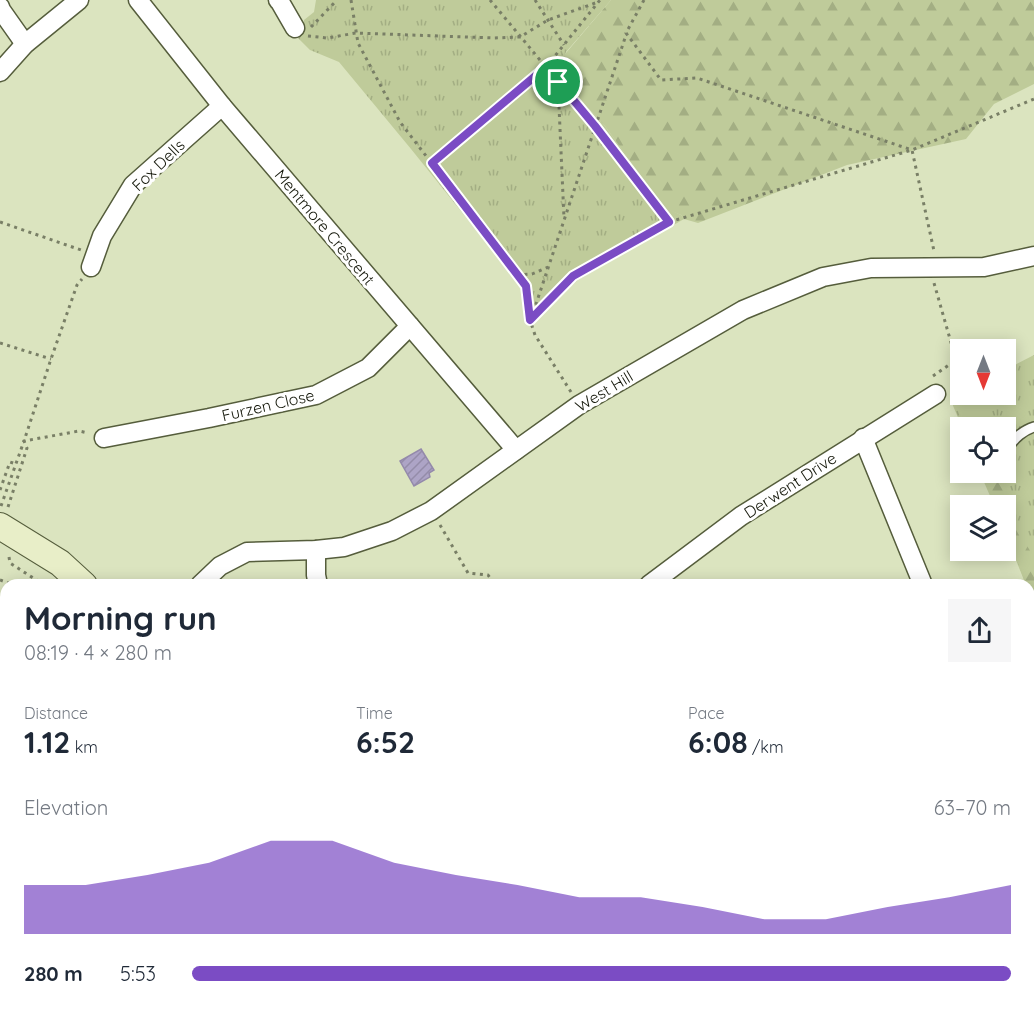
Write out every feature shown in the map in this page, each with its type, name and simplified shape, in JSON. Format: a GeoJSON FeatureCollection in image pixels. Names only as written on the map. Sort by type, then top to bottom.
{"type":"FeatureCollection","features":[{"type":"Feature","properties":{"kind":"street"},"geometry":{"type":"LineString","coordinates":[[0,72],[25,44],[79,0]]}},
{"type":"Feature","properties":{"kind":"street","name":"Mentmore Crescent"},"geometry":{"type":"LineString","coordinates":[[138,0],[222,106],[516,450]]}},
{"type":"Feature","properties":{"kind":"street"},"geometry":{"type":"LineString","coordinates":[[278,0],[295,28]]}},
{"type":"Feature","properties":{"kind":"street"},"geometry":{"type":"LineString","coordinates":[[0,7],[25,44]]}},
{"type":"Feature","properties":{"kind":"street","name":"Fox Dells"},"geometry":{"type":"LineString","coordinates":[[91,267],[102,236],[133,185],[222,106]]}},
{"type":"Feature","properties":{"kind":"street","name":"West Hill"},"geometry":{"type":"LineString","coordinates":[[206,579],[220,566],[247,552],[344,547],[392,531],[431,511],[579,405],[743,310],[824,277],[871,268],[984,267],[1034,256]]}},
{"type":"Feature","properties":{"kind":"street","name":"Furzen Close"},"geometry":{"type":"LineString","coordinates":[[104,438],[316,395],[368,368],[410,326]]}},
{"type":"Feature","properties":{"kind":"street","name":"Derwent Drive"},"geometry":{"type":"LineString","coordinates":[[657,579],[741,516],[936,394]]}},
{"type":"Feature","properties":{"kind":"street"},"geometry":{"type":"LineString","coordinates":[[863,438],[921,579]]}},
{"type":"Feature","properties":{"kind":"street"},"geometry":{"type":"LineString","coordinates":[[2,515],[78,579]]}},
{"type":"Feature","properties":{"kind":"street"},"geometry":{"type":"LineString","coordinates":[[316,550],[317,579]]}},
{"type":"Feature","properties":{"kind":"lane"},"geometry":{"type":"LineString","coordinates":[[1016,438],[1034,427]]}},
{"type":"Feature","properties":{"kind":"path"},"geometry":{"type":"LineString","coordinates":[[337,0],[303,36],[327,38],[356,33],[520,37],[548,20],[599,1]]}},
{"type":"Feature","properties":{"kind":"path"},"geometry":{"type":"LineString","coordinates":[[351,0],[358,43],[400,122],[526,286],[530,320],[535,335],[569,390]]}},
{"type":"Feature","properties":{"kind":"path"},"geometry":{"type":"LineString","coordinates":[[490,0],[595,126],[669,222]]}},
{"type":"Feature","properties":{"kind":"path"},"geometry":{"type":"LineString","coordinates":[[535,0],[564,45]]}},
{"type":"Feature","properties":{"kind":"path"},"geometry":{"type":"LineString","coordinates":[[530,320],[626,33],[644,0]]}},
{"type":"Feature","properties":{"kind":"path"},"geometry":{"type":"LineString","coordinates":[[432,163],[546,67],[599,1]]}},
{"type":"Feature","properties":{"kind":"path"},"geometry":{"type":"LineString","coordinates":[[626,33],[661,80],[697,78],[912,150]]}},
{"type":"Feature","properties":{"kind":"path"},"geometry":{"type":"LineString","coordinates":[[558,82],[564,220]]}},
{"type":"Feature","properties":{"kind":"path"},"geometry":{"type":"LineString","coordinates":[[530,320],[573,276],[669,222],[912,150],[1034,99]]}},
{"type":"Feature","properties":{"kind":"path"},"geometry":{"type":"LineString","coordinates":[[912,150],[934,250],[930,267],[956,360],[932,378],[936,394]]}},
{"type":"Feature","properties":{"kind":"path"},"geometry":{"type":"LineString","coordinates":[[0,222],[84,251],[91,267],[77,285],[16,464],[2,515]]}},
{"type":"Feature","properties":{"kind":"path"},"geometry":{"type":"LineString","coordinates":[[517,275],[532,274],[548,267]]}},
{"type":"Feature","properties":{"kind":"path"},"geometry":{"type":"LineString","coordinates":[[0,343],[51,359]]}},
{"type":"Feature","properties":{"kind":"path"},"geometry":{"type":"LineString","coordinates":[[24,441],[79,430],[104,438]]}},
{"type":"Feature","properties":{"kind":"path"},"geometry":{"type":"LineString","coordinates":[[2,515],[27,448],[24,441]]}},
{"type":"Feature","properties":{"kind":"path"},"geometry":{"type":"LineString","coordinates":[[0,490],[10,462],[16,464]]}},
{"type":"Feature","properties":{"kind":"path"},"geometry":{"type":"LineString","coordinates":[[431,511],[468,573],[488,575],[491,579]]}},
{"type":"Feature","properties":{"kind":"path"},"geometry":{"type":"LineString","coordinates":[[9,556],[10,563],[35,579]]}},
{"type":"Feature","properties":{"kind":"green space"},"geometry":{"type":"Polygon","coordinates":[[[316,0],[611,0],[566,52],[557,75],[605,126],[664,207],[681,215],[684,219],[578,280],[534,319],[528,317],[522,287],[411,149],[339,62],[310,50],[298,38],[304,32],[304,20],[314,12],[316,0]]]}},
{"type":"Feature","properties":{"kind":"green space"},"geometry":{"type":"Polygon","coordinates":[[[611,0],[1034,0],[1034,84],[994,104],[966,139],[847,165],[698,223],[684,219],[681,215],[664,208],[605,126],[557,75],[554,67],[611,0]]]}},
{"type":"Feature","properties":{"kind":"green space"},"geometry":{"type":"Polygon","coordinates":[[[1034,355],[1034,579],[1024,579],[1016,560],[1016,495],[990,495],[984,483],[1016,483],[1016,417],[958,417],[953,405],[1016,405],[1016,364],[1034,355]]]}},
{"type":"Feature","properties":{"kind":"green space"},"geometry":{"type":"Polygon","coordinates":[[[956,405],[972,405],[974,417],[961,417],[956,405]]]}},
{"type":"Feature","properties":{"kind":"green space"},"geometry":{"type":"Polygon","coordinates":[[[987,483],[1002,483],[1004,495],[993,495],[987,483]]]}},
{"type":"Feature","properties":{"kind":"green space"},"geometry":{"type":"Polygon","coordinates":[[[1016,528],[1034,557],[1034,579],[1024,579],[1016,557],[1016,528]]]}},
{"type":"Feature","properties":{"kind":"building"},"geometry":{"type":"Polygon","coordinates":[[[421,449],[434,470],[429,473],[430,477],[414,486],[400,461],[421,449]]]}},
{"type":"Feature","properties":{"kind":"route"},"geometry":{"type":"LineString","coordinates":[[546,67],[558,82],[669,222],[573,276],[530,320],[526,286],[432,163],[546,67]]}}]}
